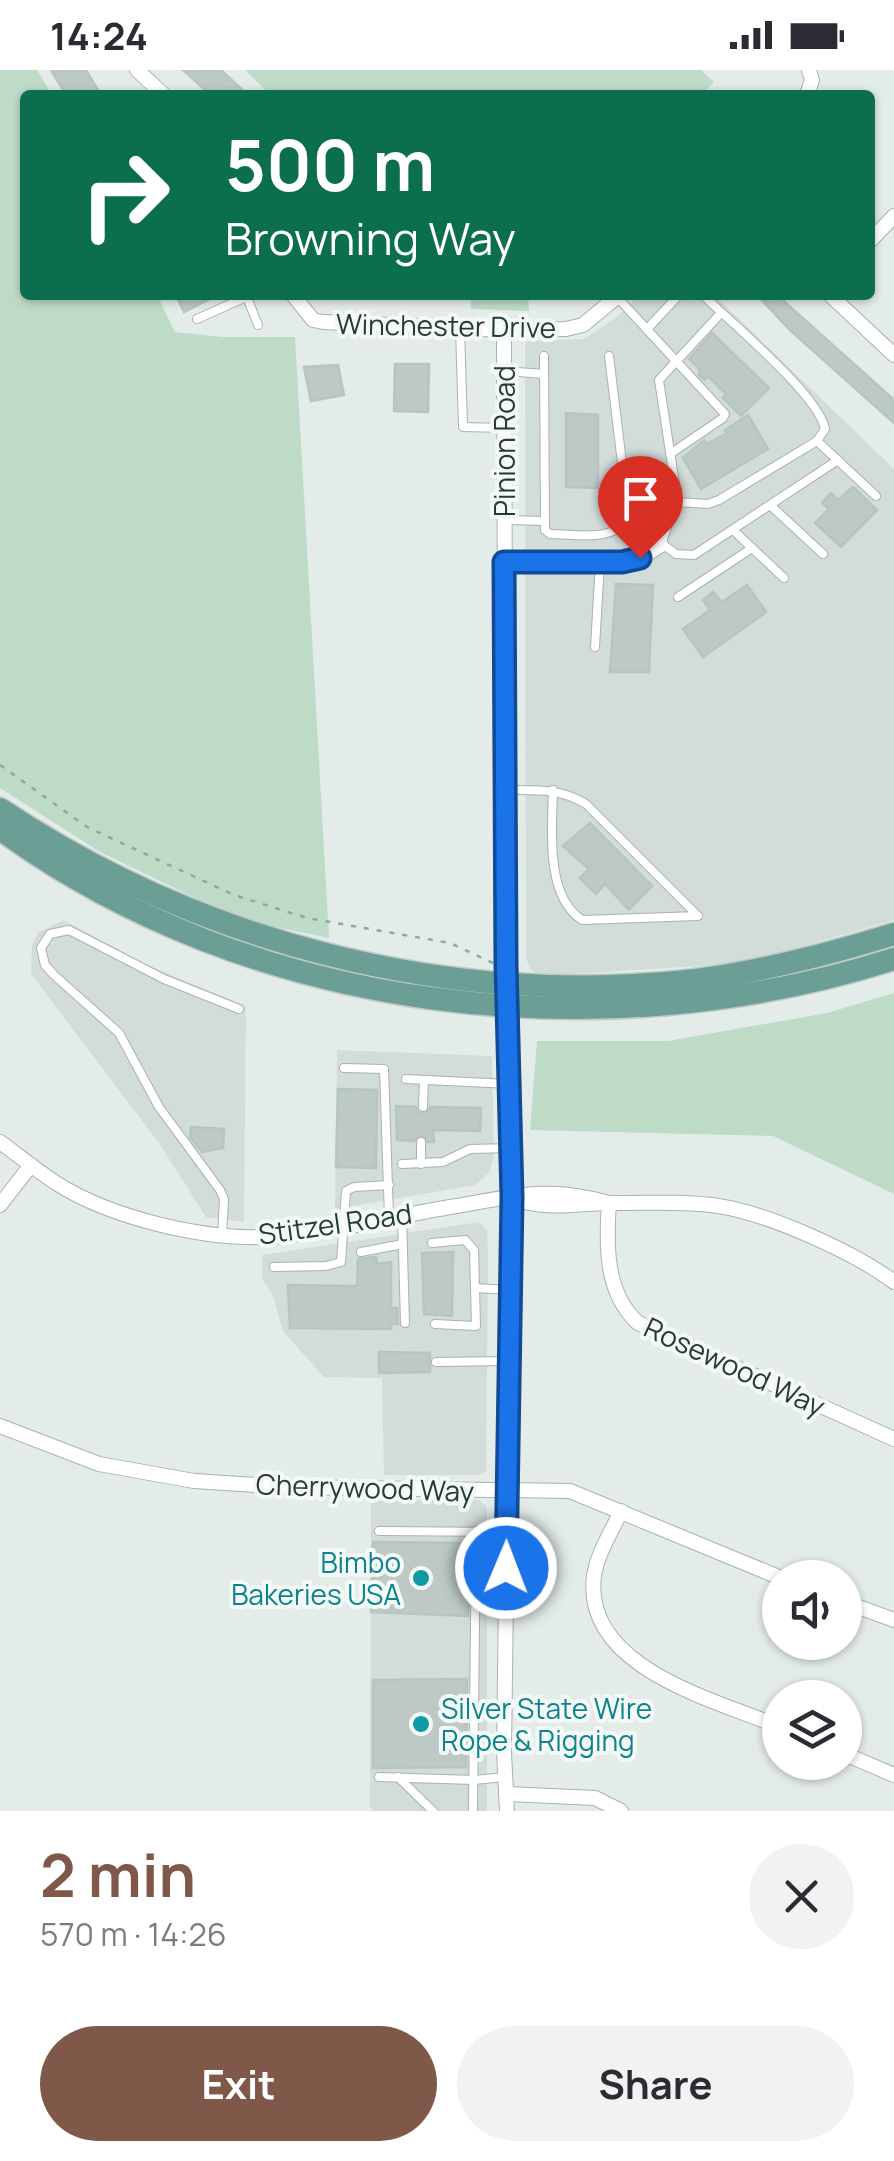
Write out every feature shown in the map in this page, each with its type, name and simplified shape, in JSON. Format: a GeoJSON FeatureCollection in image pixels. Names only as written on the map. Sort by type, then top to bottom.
{"type":"FeatureCollection","features":[{"type":"Feature","properties":{"kind":"main road"},"geometry":{"type":"LineString","coordinates":[[0,809],[85,861],[162,899],[290,946],[591,1010],[678,1005],[818,981],[894,959]]}},
{"type":"Feature","properties":{"kind":"main road"},"geometry":{"type":"LineString","coordinates":[[0,829],[101,890],[240,953],[314,976],[390,992],[506,994],[691,980],[826,955],[894,934]]}},
{"type":"Feature","properties":{"kind":"street"},"geometry":{"type":"LineString","coordinates":[[138,70],[159,90]]}},
{"type":"Feature","properties":{"kind":"street"},"geometry":{"type":"LineString","coordinates":[[875,236],[894,216]]}},
{"type":"Feature","properties":{"kind":"street","name":"Winchester Drive"},"geometry":{"type":"LineString","coordinates":[[297,300],[313,320],[322,322],[504,330],[584,325],[613,300]]}},
{"type":"Feature","properties":{"kind":"street"},"geometry":{"type":"LineString","coordinates":[[835,300],[894,355]]}},
{"type":"Feature","properties":{"kind":"street","name":"Pinion Road"},"geometry":{"type":"LineString","coordinates":[[504,330],[506,994],[512,1197],[506,1811]]}},
{"type":"Feature","properties":{"kind":"street"},"geometry":{"type":"LineString","coordinates":[[504,562],[640,558],[661,545]]}},
{"type":"Feature","properties":{"kind":"street","name":"Stitzel Road"},"geometry":{"type":"LineString","coordinates":[[0,1142],[57,1183],[118,1212],[222,1235],[265,1237],[538,1192],[578,1194],[609,1202],[719,1206],[745,1212],[869,1264],[894,1282]]}},
{"type":"Feature","properties":{"kind":"street"},"geometry":{"type":"LineString","coordinates":[[0,1206],[31,1165]]}},
{"type":"Feature","properties":{"kind":"street","name":"Rosewood Way"},"geometry":{"type":"LineString","coordinates":[[609,1202],[610,1268],[618,1297],[638,1324],[894,1438]]}},
{"type":"Feature","properties":{"kind":"street","name":"Cherrywood Way"},"geometry":{"type":"LineString","coordinates":[[0,1426],[99,1464],[194,1481],[288,1487],[570,1490],[762,1570]]}},
{"type":"Feature","properties":{"kind":"street"},"geometry":{"type":"LineString","coordinates":[[621,1511],[594,1571],[593,1588],[604,1626],[615,1644],[648,1672],[762,1720]]}},
{"type":"Feature","properties":{"kind":"street"},"geometry":{"type":"LineString","coordinates":[[862,1608],[894,1620]]}},
{"type":"Feature","properties":{"kind":"street"},"geometry":{"type":"LineString","coordinates":[[862,1761],[894,1774]]}},
{"type":"Feature","properties":{"kind":"street"},"geometry":{"type":"LineString","coordinates":[[506,1794],[595,1798],[621,1811]]}},
{"type":"Feature","properties":{"kind":"lane"},"geometry":{"type":"LineString","coordinates":[[197,318],[237,300]]}},
{"type":"Feature","properties":{"kind":"lane"},"geometry":{"type":"LineString","coordinates":[[248,300],[258,325]]}},
{"type":"Feature","properties":{"kind":"lane"},"geometry":{"type":"LineString","coordinates":[[622,300],[725,414],[670,454]]}},
{"type":"Feature","properties":{"kind":"lane"},"geometry":{"type":"LineString","coordinates":[[646,328],[674,300]]}},
{"type":"Feature","properties":{"kind":"lane"},"geometry":{"type":"LineString","coordinates":[[677,502],[708,504],[719,500],[817,441],[825,429],[813,404],[707,300]]}},
{"type":"Feature","properties":{"kind":"lane"},"geometry":{"type":"LineString","coordinates":[[661,545],[677,502],[659,384],[674,361],[721,313]]}},
{"type":"Feature","properties":{"kind":"lane"},"geometry":{"type":"LineString","coordinates":[[460,328],[464,427],[504,428]]}},
{"type":"Feature","properties":{"kind":"lane"},"geometry":{"type":"LineString","coordinates":[[544,356],[544,521],[550,534],[618,532],[629,520]]}},
{"type":"Feature","properties":{"kind":"lane"},"geometry":{"type":"LineString","coordinates":[[609,356],[629,520],[676,554],[694,555],[838,460]]}},
{"type":"Feature","properties":{"kind":"lane"},"geometry":{"type":"LineString","coordinates":[[504,371],[544,374]]}},
{"type":"Feature","properties":{"kind":"lane"},"geometry":{"type":"LineString","coordinates":[[817,441],[876,496]]}},
{"type":"Feature","properties":{"kind":"lane"},"geometry":{"type":"LineString","coordinates":[[770,505],[823,554]]}},
{"type":"Feature","properties":{"kind":"lane"},"geometry":{"type":"LineString","coordinates":[[504,520],[544,521]]}},
{"type":"Feature","properties":{"kind":"lane"},"geometry":{"type":"LineString","coordinates":[[733,530],[784,578]]}},
{"type":"Feature","properties":{"kind":"lane"},"geometry":{"type":"LineString","coordinates":[[678,597],[752,548]]}},
{"type":"Feature","properties":{"kind":"lane"},"geometry":{"type":"LineString","coordinates":[[595,647],[600,562]]}},
{"type":"Feature","properties":{"kind":"lane"},"geometry":{"type":"LineString","coordinates":[[506,790],[553,790],[586,804],[698,916],[582,920],[574,914],[558,885],[552,833],[553,790]]}},
{"type":"Feature","properties":{"kind":"lane"},"geometry":{"type":"LineString","coordinates":[[222,1235],[224,1200],[220,1190],[159,1108],[126,1044],[45,965],[41,948],[50,934],[69,930],[164,979],[240,1009]]}},
{"type":"Feature","properties":{"kind":"lane"},"geometry":{"type":"LineString","coordinates":[[344,1068],[384,1070],[388,1185],[403,1244],[405,1324]]}},
{"type":"Feature","properties":{"kind":"lane"},"geometry":{"type":"LineString","coordinates":[[406,1079],[509,1084]]}},
{"type":"Feature","properties":{"kind":"lane"},"geometry":{"type":"LineString","coordinates":[[422,1107],[424,1080]]}},
{"type":"Feature","properties":{"kind":"lane"},"geometry":{"type":"LineString","coordinates":[[421,1142],[421,1164]]}},
{"type":"Feature","properties":{"kind":"lane"},"geometry":{"type":"LineString","coordinates":[[402,1164],[443,1162],[470,1149],[510,1148]]}},
{"type":"Feature","properties":{"kind":"lane"},"geometry":{"type":"LineString","coordinates":[[274,1267],[336,1265],[343,1259],[345,1195],[349,1188],[388,1185]]}},
{"type":"Feature","properties":{"kind":"lane"},"geometry":{"type":"LineString","coordinates":[[432,1243],[465,1240],[471,1244],[475,1288],[476,1326],[435,1324]]}},
{"type":"Feature","properties":{"kind":"lane"},"geometry":{"type":"LineString","coordinates":[[361,1252],[403,1244]]}},
{"type":"Feature","properties":{"kind":"lane"},"geometry":{"type":"LineString","coordinates":[[475,1288],[510,1290]]}},
{"type":"Feature","properties":{"kind":"lane"},"geometry":{"type":"LineString","coordinates":[[436,1362],[508,1361]]}},
{"type":"Feature","properties":{"kind":"lane"},"geometry":{"type":"LineString","coordinates":[[379,1530],[507,1532]]}},
{"type":"Feature","properties":{"kind":"lane"},"geometry":{"type":"LineString","coordinates":[[474,1811],[476,1531]]}},
{"type":"Feature","properties":{"kind":"lane"},"geometry":{"type":"LineString","coordinates":[[379,1777],[505,1777]]}},
{"type":"Feature","properties":{"kind":"lane"},"geometry":{"type":"LineString","coordinates":[[398,1778],[434,1811]]}},
{"type":"Feature","properties":{"kind":"path"},"geometry":{"type":"LineString","coordinates":[[0,764],[82,825],[234,895],[307,918],[450,944],[490,962]]}},
{"type":"Feature","properties":{"kind":"shaded area"},"geometry":{"type":"Polygon","coordinates":[[[634,300],[719,300],[894,469],[894,920],[769,956],[715,965],[539,976],[530,969],[526,958],[525,345],[528,341],[584,339],[616,318],[634,300]]]}},
{"type":"Feature","properties":{"kind":"shaded area"},"geometry":{"type":"Polygon","coordinates":[[[63,920],[147,965],[246,1006],[244,1222],[206,1217],[159,1143],[31,974],[32,945],[38,933],[63,920]]]}},
{"type":"Feature","properties":{"kind":"shaded area"},"geometry":{"type":"Polygon","coordinates":[[[337,1050],[492,1056],[494,1153],[490,1172],[475,1185],[335,1209],[337,1050]]]}},
{"type":"Feature","properties":{"kind":"shaded area"},"geometry":{"type":"Polygon","coordinates":[[[479,1222],[487,1230],[488,1252],[486,1471],[479,1475],[384,1475],[382,1378],[324,1377],[283,1331],[273,1295],[262,1279],[262,1255],[479,1222]]]}},
{"type":"Feature","properties":{"kind":"shaded area"},"geometry":{"type":"Polygon","coordinates":[[[479,1500],[487,1507],[487,1811],[374,1811],[370,1807],[371,1501],[479,1500]]]}},
{"type":"Feature","properties":{"kind":"green space"},"geometry":{"type":"Polygon","coordinates":[[[0,70],[37,70],[49,90],[20,90],[20,300],[159,300],[175,332],[222,337],[295,337],[329,938],[252,922],[193,897],[100,852],[0,788],[0,70]]]}},
{"type":"Feature","properties":{"kind":"green space"},"geometry":{"type":"Polygon","coordinates":[[[245,70],[701,70],[714,82],[706,90],[266,90],[245,70]]]}},
{"type":"Feature","properties":{"kind":"green space"},"geometry":{"type":"Polygon","coordinates":[[[470,300],[528,300],[529,311],[471,309],[470,300]]]}},
{"type":"Feature","properties":{"kind":"green space"},"geometry":{"type":"Polygon","coordinates":[[[894,993],[894,1194],[773,1136],[530,1130],[537,1041],[668,1041],[827,1013],[894,993]]]}},
{"type":"Feature","properties":{"kind":"building"},"geometry":{"type":"Polygon","coordinates":[[[51,70],[86,70],[98,90],[63,90],[51,70]]]}},
{"type":"Feature","properties":{"kind":"building"},"geometry":{"type":"Polygon","coordinates":[[[183,70],[221,70],[243,90],[205,90],[183,70]]]}},
{"type":"Feature","properties":{"kind":"building"},"geometry":{"type":"Polygon","coordinates":[[[178,300],[208,300],[184,312],[178,300]]]}},
{"type":"Feature","properties":{"kind":"building"},"geometry":{"type":"Polygon","coordinates":[[[762,300],[783,300],[894,400],[894,423],[762,300]]]}},
{"type":"Feature","properties":{"kind":"building"},"geometry":{"type":"Polygon","coordinates":[[[712,333],[769,388],[741,416],[723,398],[726,394],[708,376],[705,380],[699,375],[700,369],[689,359],[712,333]]]}},
{"type":"Feature","properties":{"kind":"building"},"geometry":{"type":"Polygon","coordinates":[[[395,364],[429,364],[428,412],[394,411],[395,364]]]}},
{"type":"Feature","properties":{"kind":"building"},"geometry":{"type":"Polygon","coordinates":[[[338,365],[344,395],[311,401],[304,367],[338,365]]]}},
{"type":"Feature","properties":{"kind":"building"},"geometry":{"type":"Polygon","coordinates":[[[566,413],[598,415],[598,488],[566,487],[566,413]]]}},
{"type":"Feature","properties":{"kind":"building"},"geometry":{"type":"Polygon","coordinates":[[[748,415],[768,449],[701,489],[683,458],[704,440],[707,444],[727,433],[725,430],[748,415]]]}},
{"type":"Feature","properties":{"kind":"building"},"geometry":{"type":"Polygon","coordinates":[[[853,487],[877,510],[841,547],[815,523],[829,509],[822,503],[831,493],[838,500],[853,487]]]}},
{"type":"Feature","properties":{"kind":"building"},"geometry":{"type":"Polygon","coordinates":[[[616,584],[653,585],[649,672],[610,672],[616,584]]]}},
{"type":"Feature","properties":{"kind":"building"},"geometry":{"type":"Polygon","coordinates":[[[747,585],[766,612],[703,657],[683,629],[710,610],[703,600],[713,592],[722,602],[747,585]]]}},
{"type":"Feature","properties":{"kind":"building"},"geometry":{"type":"Polygon","coordinates":[[[590,823],[652,886],[629,910],[605,884],[596,894],[580,878],[589,869],[563,846],[590,823]]]}},
{"type":"Feature","properties":{"kind":"building"},"geometry":{"type":"Polygon","coordinates":[[[338,1089],[377,1090],[376,1168],[336,1167],[338,1089]]]}},
{"type":"Feature","properties":{"kind":"building"},"geometry":{"type":"Polygon","coordinates":[[[396,1106],[416,1107],[418,1113],[424,1114],[430,1107],[481,1108],[480,1131],[433,1130],[434,1142],[428,1142],[422,1135],[414,1141],[397,1140],[396,1106]]]}},
{"type":"Feature","properties":{"kind":"building"},"geometry":{"type":"Polygon","coordinates":[[[191,1127],[224,1129],[223,1148],[202,1152],[190,1137],[191,1127]]]}},
{"type":"Feature","properties":{"kind":"building"},"geometry":{"type":"Polygon","coordinates":[[[453,1252],[452,1316],[424,1314],[422,1253],[453,1252]]]}},
{"type":"Feature","properties":{"kind":"building"},"geometry":{"type":"Polygon","coordinates":[[[376,1257],[377,1264],[391,1262],[391,1308],[397,1308],[398,1324],[391,1324],[391,1329],[290,1328],[288,1285],[357,1286],[358,1259],[376,1257]]]}},
{"type":"Feature","properties":{"kind":"building"},"geometry":{"type":"Polygon","coordinates":[[[379,1352],[430,1353],[430,1372],[379,1373],[379,1352]]]}},
{"type":"Feature","properties":{"kind":"building","name":"Bimbo Bakeries USA"},"geometry":{"type":"Polygon","coordinates":[[[373,1542],[468,1543],[468,1616],[371,1612],[373,1542]]]}},
{"type":"Feature","properties":{"kind":"building","name":"Silver State Wire Rope & Rigging"},"geometry":{"type":"Polygon","coordinates":[[[467,1679],[466,1767],[373,1768],[373,1680],[467,1679]]]}},
{"type":"Feature","properties":{"kind":"place","name":"Bimbo Bakeries USA"},"geometry":{"type":"Point","coordinates":[421,1578]}},
{"type":"Feature","properties":{"kind":"place","name":"Silver State Wire Rope & Rigging"},"geometry":{"type":"Point","coordinates":[421,1724]}},
{"type":"Feature","properties":{"kind":"route"},"geometry":{"type":"LineString","coordinates":[[506,1568],[512,1197],[506,965],[504,562],[622,562],[640,558]]}}]}
